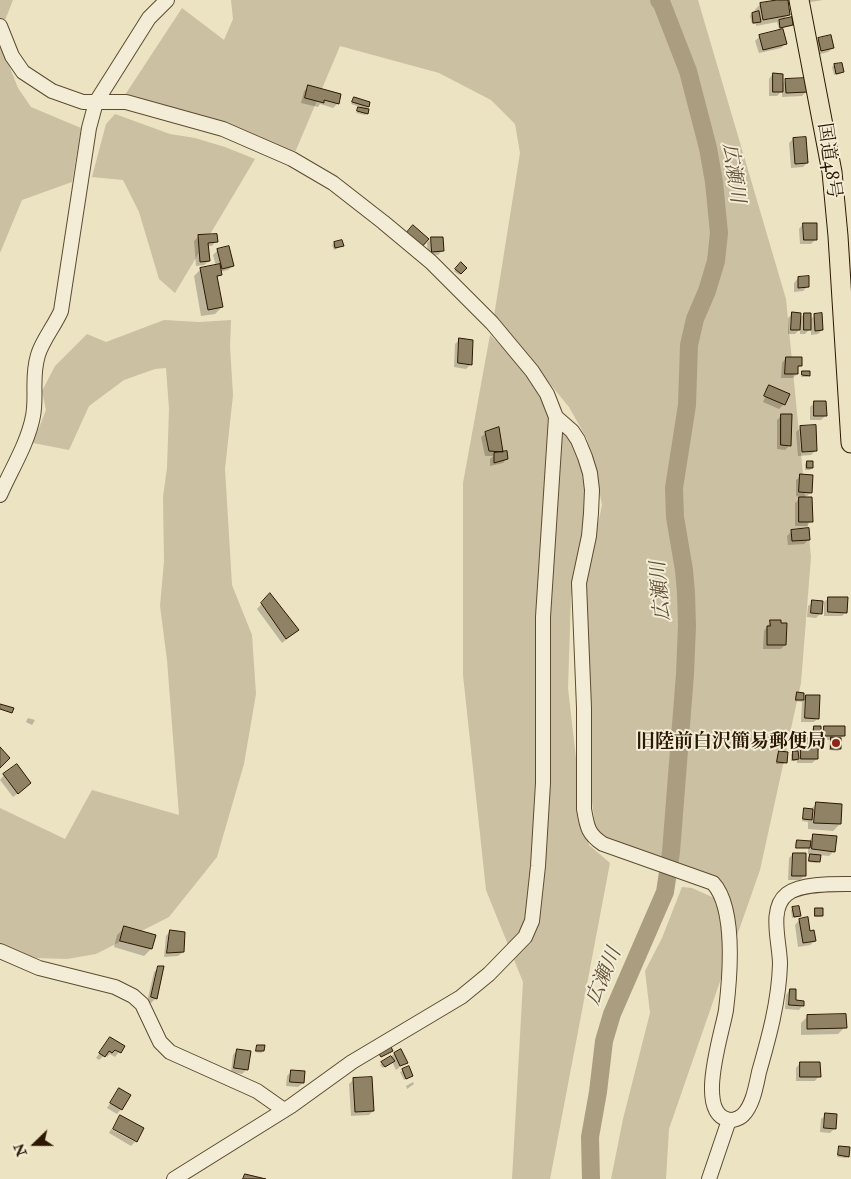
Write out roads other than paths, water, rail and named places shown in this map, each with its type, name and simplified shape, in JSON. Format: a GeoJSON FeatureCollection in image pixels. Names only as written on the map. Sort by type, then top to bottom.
{"type":"FeatureCollection","features":[{"type":"Feature","properties":{"kind":"highway","name":"国道48号"},"geometry":{"type":"LineString","coordinates":[[799,0],[832,172],[838,236],[851,443]]}},
{"type":"Feature","properties":{"kind":"street"},"geometry":{"type":"LineString","coordinates":[[0,495],[26,438],[33,416],[33,370],[39,352],[61,311],[89,128],[96,102],[149,18],[168,0]]}},
{"type":"Feature","properties":{"kind":"street"},"geometry":{"type":"LineString","coordinates":[[0,26],[12,56],[24,72],[52,91],[83,102],[126,102],[223,129],[292,159],[333,183],[431,262],[492,323],[532,371],[547,394],[556,416],[572,431],[582,447],[590,473],[592,490],[589,536],[579,583],[584,708],[584,809],[589,830],[594,838],[603,844],[713,882],[723,896],[727,912],[729,968],[725,1012],[715,1057],[712,1097],[716,1111],[729,1120],[737,1119],[744,1114],[754,1094],[774,1020],[780,962],[777,913],[781,902],[787,894],[799,888],[851,884]]}},
{"type":"Feature","properties":{"kind":"street"},"geometry":{"type":"LineString","coordinates":[[174,1179],[284,1110],[352,1062],[461,997],[489,974],[525,937],[531,926],[538,866],[543,783],[543,617],[556,416]]}},
{"type":"Feature","properties":{"kind":"street"},"geometry":{"type":"LineString","coordinates":[[0,951],[39,968],[115,987],[131,995],[142,1004],[160,1042],[170,1052],[257,1090],[284,1110]]}},
{"type":"Feature","properties":{"kind":"street"},"geometry":{"type":"LineString","coordinates":[[709,1179],[729,1120]]}},
{"type":"Feature","properties":{"kind":"waterway","name":"広瀬川"},"geometry":{"type":"LineString","coordinates":[[591,1179],[590,1137],[604,1041],[612,1014],[665,892],[671,852],[687,626],[684,570],[675,517],[674,488],[687,405],[689,345],[695,319],[707,291],[716,261],[719,233],[714,182],[708,148],[688,71],[659,0]]}},
{"type":"Feature","properties":{"kind":"place","name":"旧陸前白沢簡易郵便局"},"geometry":{"type":"Point","coordinates":[836,743]}}]}
